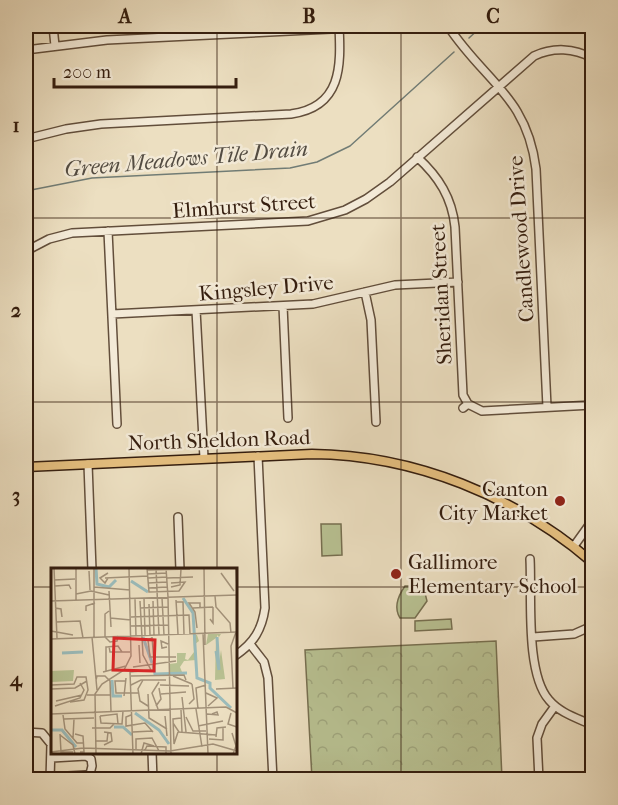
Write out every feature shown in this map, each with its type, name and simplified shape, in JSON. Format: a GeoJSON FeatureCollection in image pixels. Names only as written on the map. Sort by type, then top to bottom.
{"type":"FeatureCollection","features":[{"type":"Feature","properties":{"kind":"main road","name":"North Sheldon Road"},"geometry":{"type":"LineString","coordinates":[[26,467],[339,454],[380,460],[435,474],[498,499],[535,519],[592,562]]}},
{"type":"Feature","properties":{"kind":"street"},"geometry":{"type":"LineString","coordinates":[[52,26],[55,46]]}},
{"type":"Feature","properties":{"kind":"street"},"geometry":{"type":"LineString","coordinates":[[26,50],[107,40],[393,26]]}},
{"type":"Feature","properties":{"kind":"street","name":"Candlewood Drive"},"geometry":{"type":"LineString","coordinates":[[448,26],[512,101],[530,138],[534,157],[547,407]]}},
{"type":"Feature","properties":{"kind":"street"},"geometry":{"type":"LineString","coordinates":[[26,139],[66,129],[101,124],[302,112],[323,100],[336,80],[340,63],[339,27]]}},
{"type":"Feature","properties":{"kind":"street","name":"Elmhurst Street"},"geometry":{"type":"LineString","coordinates":[[26,251],[41,242],[60,236],[108,231],[295,222],[320,218],[345,210],[366,199],[529,59],[541,53],[561,49],[592,57]]}},
{"type":"Feature","properties":{"kind":"street","name":"Sheridan Street"},"geometry":{"type":"LineString","coordinates":[[417,157],[438,179],[452,207],[455,227],[463,394],[466,406],[482,411],[547,407]]}},
{"type":"Feature","properties":{"kind":"street"},"geometry":{"type":"LineString","coordinates":[[108,231],[117,424]]}},
{"type":"Feature","properties":{"kind":"street","name":"Kingsley Drive"},"geometry":{"type":"LineString","coordinates":[[112,314],[283,306],[324,302],[395,285],[458,282]]}},
{"type":"Feature","properties":{"kind":"street"},"geometry":{"type":"LineString","coordinates":[[365,292],[371,320],[376,422]]}},
{"type":"Feature","properties":{"kind":"street"},"geometry":{"type":"LineString","coordinates":[[283,306],[288,418]]}},
{"type":"Feature","properties":{"kind":"street"},"geometry":{"type":"LineString","coordinates":[[196,310],[204,458]]}},
{"type":"Feature","properties":{"kind":"street"},"geometry":{"type":"LineString","coordinates":[[26,371],[26,400]]}},
{"type":"Feature","properties":{"kind":"street"},"geometry":{"type":"LineString","coordinates":[[547,407],[592,405]]}},
{"type":"Feature","properties":{"kind":"street"},"geometry":{"type":"LineString","coordinates":[[237,654],[250,644],[260,628],[265,608],[258,456]]}},
{"type":"Feature","properties":{"kind":"street"},"geometry":{"type":"LineString","coordinates":[[88,464],[92,568]]}},
{"type":"Feature","properties":{"kind":"street"},"geometry":{"type":"LineString","coordinates":[[178,517],[180,568]]}},
{"type":"Feature","properties":{"kind":"street"},"geometry":{"type":"LineString","coordinates":[[573,546],[592,521]]}},
{"type":"Feature","properties":{"kind":"street"},"geometry":{"type":"LineString","coordinates":[[531,559],[534,663],[537,680],[544,694],[555,706],[568,715],[592,725]]}},
{"type":"Feature","properties":{"kind":"street"},"geometry":{"type":"LineString","coordinates":[[533,637],[574,634],[592,626]]}},
{"type":"Feature","properties":{"kind":"street"},"geometry":{"type":"LineString","coordinates":[[250,644],[264,662],[268,678],[273,780]]}},
{"type":"Feature","properties":{"kind":"street"},"geometry":{"type":"LineString","coordinates":[[539,780],[537,738],[542,724],[555,706]]}},
{"type":"Feature","properties":{"kind":"street"},"geometry":{"type":"LineString","coordinates":[[26,732],[35,731],[45,735],[51,744]]}},
{"type":"Feature","properties":{"kind":"street"},"geometry":{"type":"LineString","coordinates":[[52,754],[50,778],[90,774],[91,759],[86,756],[52,758]]}},
{"type":"Feature","properties":{"kind":"street"},"geometry":{"type":"LineString","coordinates":[[152,754],[153,780]]}},
{"type":"Feature","properties":{"kind":"green space"},"geometry":{"type":"Polygon","coordinates":[[[321,524],[341,524],[342,555],[322,556],[321,524]]]}},
{"type":"Feature","properties":{"kind":"green space"},"geometry":{"type":"Polygon","coordinates":[[[405,586],[411,586],[425,593],[427,601],[415,618],[400,618],[398,614],[397,602],[405,586]]]}},
{"type":"Feature","properties":{"kind":"green space"},"geometry":{"type":"Polygon","coordinates":[[[451,619],[452,629],[415,631],[415,621],[451,619]]]}},
{"type":"Feature","properties":{"kind":"green space"},"geometry":{"type":"Polygon","coordinates":[[[496,641],[502,779],[312,779],[305,650],[496,641]]]}},
{"type":"Feature","properties":{"kind":"waterway","name":"Green Meadows Tile Drain"},"geometry":{"type":"LineString","coordinates":[[469,38],[482,26]]}},
{"type":"Feature","properties":{"kind":"waterway","name":"Green Meadows Tile Drain"},"geometry":{"type":"LineString","coordinates":[[26,191],[92,178],[290,168],[317,162],[350,146],[454,52]]}},
{"type":"Feature","properties":{"kind":"place","name":"Canton City Market"},"geometry":{"type":"Point","coordinates":[560,501]}},
{"type":"Feature","properties":{"kind":"place","name":"Gallimore Elementary School"},"geometry":{"type":"Point","coordinates":[396,574]}}]}
